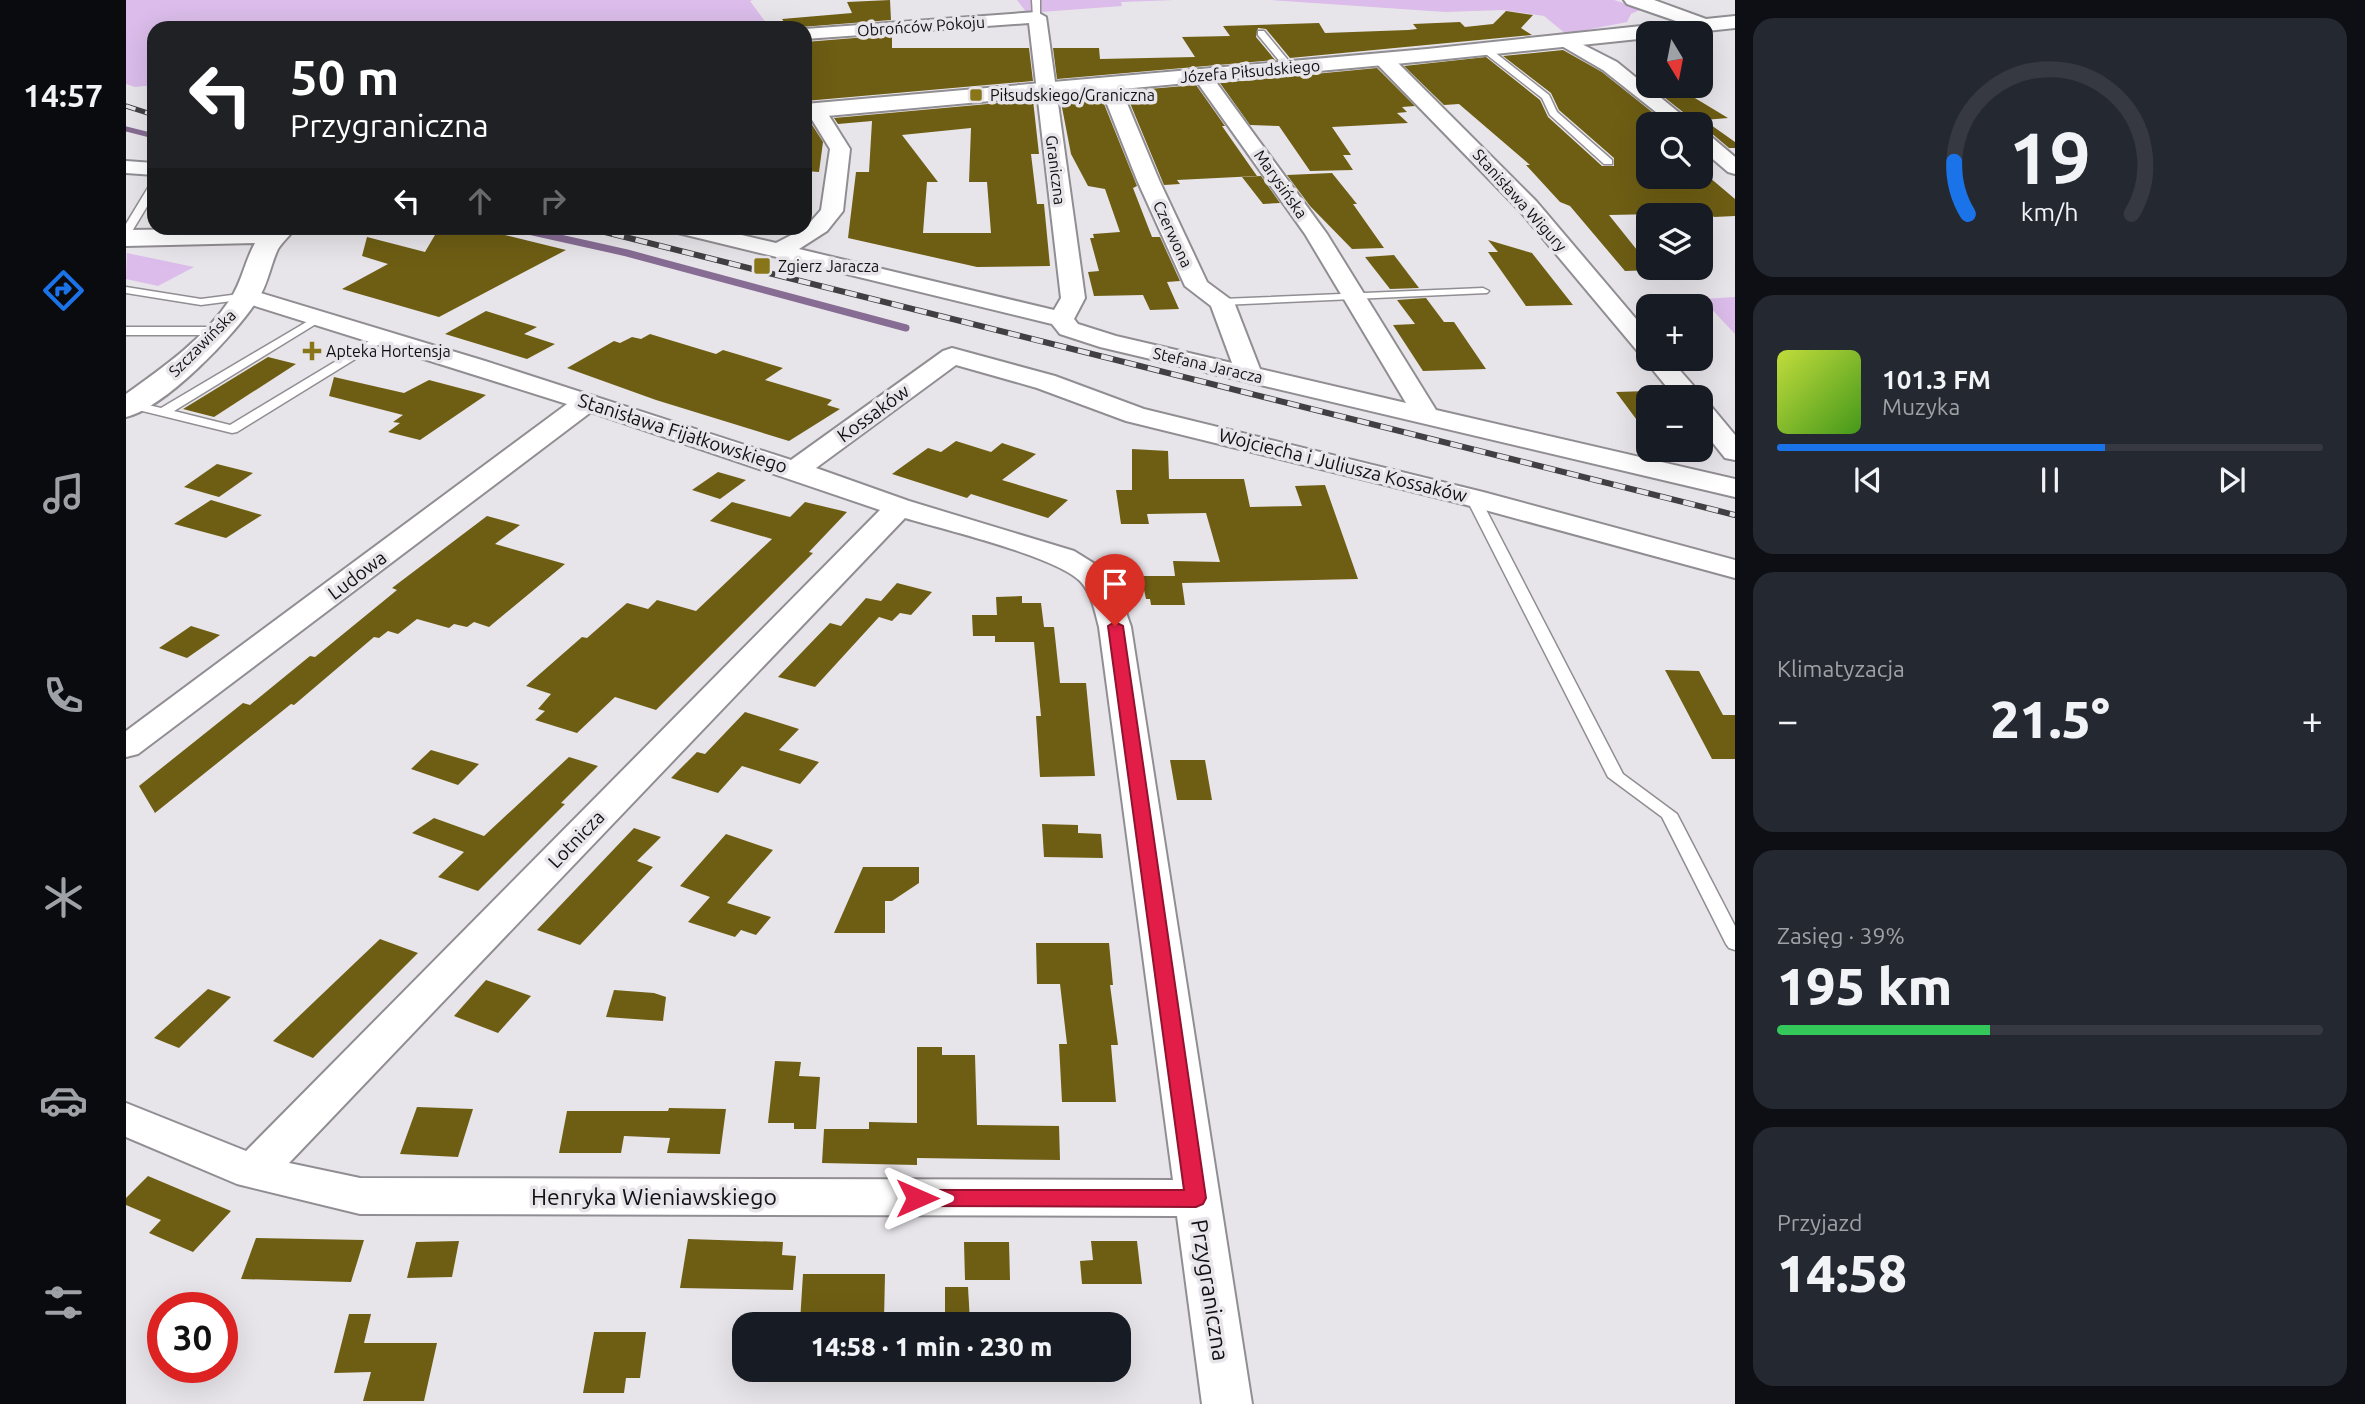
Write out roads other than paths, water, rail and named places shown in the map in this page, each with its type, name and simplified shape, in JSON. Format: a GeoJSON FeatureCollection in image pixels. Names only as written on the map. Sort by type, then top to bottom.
{"type":"FeatureCollection","features":[{"type":"Feature","properties":{"kind":"street"},"geometry":{"type":"LineString","coordinates":[[1634,0],[1699,21]]}},
{"type":"Feature","properties":{"kind":"street","name":"Obrońców Pokoju"},"geometry":{"type":"LineString","coordinates":[[812,33],[1036,8]]}},
{"type":"Feature","properties":{"kind":"street","name":"Graniczna"},"geometry":{"type":"LineString","coordinates":[[1036,8],[1073,299],[1060,319]]}},
{"type":"Feature","properties":{"kind":"street"},"geometry":{"type":"LineString","coordinates":[[1656,21],[1659,19],[1658,8]]}},
{"type":"Feature","properties":{"kind":"street","name":"Józefa Piłsudskiego"},"geometry":{"type":"LineString","coordinates":[[1713,24],[1735,22]]}},
{"type":"Feature","properties":{"kind":"street"},"geometry":{"type":"LineString","coordinates":[[1713,26],[1735,34]]}},
{"type":"Feature","properties":{"kind":"street","name":"Józefa Piłsudskiego"},"geometry":{"type":"LineString","coordinates":[[812,110],[1383,59],[1636,33]]}},
{"type":"Feature","properties":{"kind":"street"},"geometry":{"type":"LineString","coordinates":[[1566,41],[1610,66],[1668,112]]}},
{"type":"Feature","properties":{"kind":"street","name":"Stanisława Wigury"},"geometry":{"type":"LineString","coordinates":[[1383,59],[1528,206],[1636,334]]}},
{"type":"Feature","properties":{"kind":"street","name":"Marysińska"},"geometry":{"type":"LineString","coordinates":[[1201,75],[1275,174],[1426,415]]}},
{"type":"Feature","properties":{"kind":"street","name":"Czerwona"},"geometry":{"type":"LineString","coordinates":[[1109,83],[1148,180],[1196,286],[1222,302]]}},
{"type":"Feature","properties":{"kind":"street"},"geometry":{"type":"LineString","coordinates":[[812,113],[840,149],[832,211],[812,230]]}},
{"type":"Feature","properties":{"kind":"street"},"geometry":{"type":"LineString","coordinates":[[1713,149],[1735,168]]}},
{"type":"Feature","properties":{"kind":"street"},"geometry":{"type":"LineString","coordinates":[[126,167],[147,168]]}},
{"type":"Feature","properties":{"kind":"street"},"geometry":{"type":"LineString","coordinates":[[126,235],[147,234]]}},
{"type":"Feature","properties":{"kind":"street","name":"Szczawińska"},"geometry":{"type":"LineString","coordinates":[[128,407],[177,370],[218,331],[247,296],[260,258],[274,235]]}},
{"type":"Feature","properties":{"kind":"street","name":"Stefana Jaracza"},"geometry":{"type":"LineString","coordinates":[[713,235],[1060,319],[1069,329],[1109,342],[1735,488]]}},
{"type":"Feature","properties":{"kind":"street"},"geometry":{"type":"LineString","coordinates":[[778,252],[805,235]]}},
{"type":"Feature","properties":{"kind":"street","name":"Stanisława Fijałkowskiego"},"geometry":{"type":"LineString","coordinates":[[247,296],[385,337],[795,470],[899,507],[1063,557],[1092,575],[1104,595]]}},
{"type":"Feature","properties":{"kind":"street"},"geometry":{"type":"LineString","coordinates":[[1222,302],[1249,375]]}},
{"type":"Feature","properties":{"kind":"street","name":"Kossaków"},"geometry":{"type":"LineString","coordinates":[[795,470],[952,356]]}},
{"type":"Feature","properties":{"kind":"street","name":"Wojciecha i Juliusza Kossaków"},"geometry":{"type":"LineString","coordinates":[[952,356],[1046,382],[1135,415],[1473,498],[1735,569]]}},
{"type":"Feature","properties":{"kind":"street"},"geometry":{"type":"LineString","coordinates":[[1667,371],[1679,385]]}},
{"type":"Feature","properties":{"kind":"street","name":"Ludowa"},"geometry":{"type":"LineString","coordinates":[[126,747],[587,402]]}},
{"type":"Feature","properties":{"kind":"street"},"geometry":{"type":"LineString","coordinates":[[1713,425],[1735,452]]}},
{"type":"Feature","properties":{"kind":"street","name":"Lotnicza"},"geometry":{"type":"LineString","coordinates":[[253,1171],[899,507]]}},
{"type":"Feature","properties":{"kind":"street","name":"Przygraniczna"},"geometry":{"type":"LineString","coordinates":[[1104,595],[1115,626],[1227,1404]]}},
{"type":"Feature","properties":{"kind":"street","name":"Henryka Wieniawskiego"},"geometry":{"type":"LineString","coordinates":[[126,1118],[253,1171],[360,1196],[1196,1198]]}},
{"type":"Feature","properties":{"kind":"lane"},"geometry":{"type":"LineString","coordinates":[[1261,33],[1289,67]]}},
{"type":"Feature","properties":{"kind":"lane"},"geometry":{"type":"LineString","coordinates":[[1485,49],[1546,97],[1553,113],[1608,162]]}},
{"type":"Feature","properties":{"kind":"lane"},"geometry":{"type":"LineString","coordinates":[[126,235],[147,204]]}},
{"type":"Feature","properties":{"kind":"lane"},"geometry":{"type":"LineString","coordinates":[[126,290],[201,302],[247,296]]}},
{"type":"Feature","properties":{"kind":"lane"},"geometry":{"type":"LineString","coordinates":[[1222,302],[1483,291]]}},
{"type":"Feature","properties":{"kind":"lane"},"geometry":{"type":"LineString","coordinates":[[164,412],[320,317]]}},
{"type":"Feature","properties":{"kind":"lane"},"geometry":{"type":"LineString","coordinates":[[126,331],[218,331]]}},
{"type":"Feature","properties":{"kind":"lane"},"geometry":{"type":"LineString","coordinates":[[128,407],[164,412],[232,429],[385,337]]}},
{"type":"Feature","properties":{"kind":"lane"},"geometry":{"type":"LineString","coordinates":[[1473,498],[1616,776],[1669,814],[1735,944]]}},
{"type":"Feature","properties":{"kind":"waterway"},"geometry":{"type":"LineString","coordinates":[[126,129],[147,134]]}},
{"type":"Feature","properties":{"kind":"waterway"},"geometry":{"type":"LineString","coordinates":[[546,235],[627,253],[906,328]]}},
{"type":"Feature","properties":{"kind":"railway"},"geometry":{"type":"LineString","coordinates":[[126,106],[147,113]]}},
{"type":"Feature","properties":{"kind":"railway"},"geometry":{"type":"LineString","coordinates":[[617,235],[1735,515]]}},
{"type":"Feature","properties":{"kind":"place","name":"Piłsudskiego/Graniczna"},"geometry":{"type":"Point","coordinates":[976,95]}},
{"type":"Feature","properties":{"kind":"place","name":"Zgierz Jaracza"},"geometry":{"type":"Point","coordinates":[762,266]}},
{"type":"Feature","properties":{"kind":"place","name":"Apteka Hortensja"},"geometry":{"type":"Point","coordinates":[312,351]}}]}
